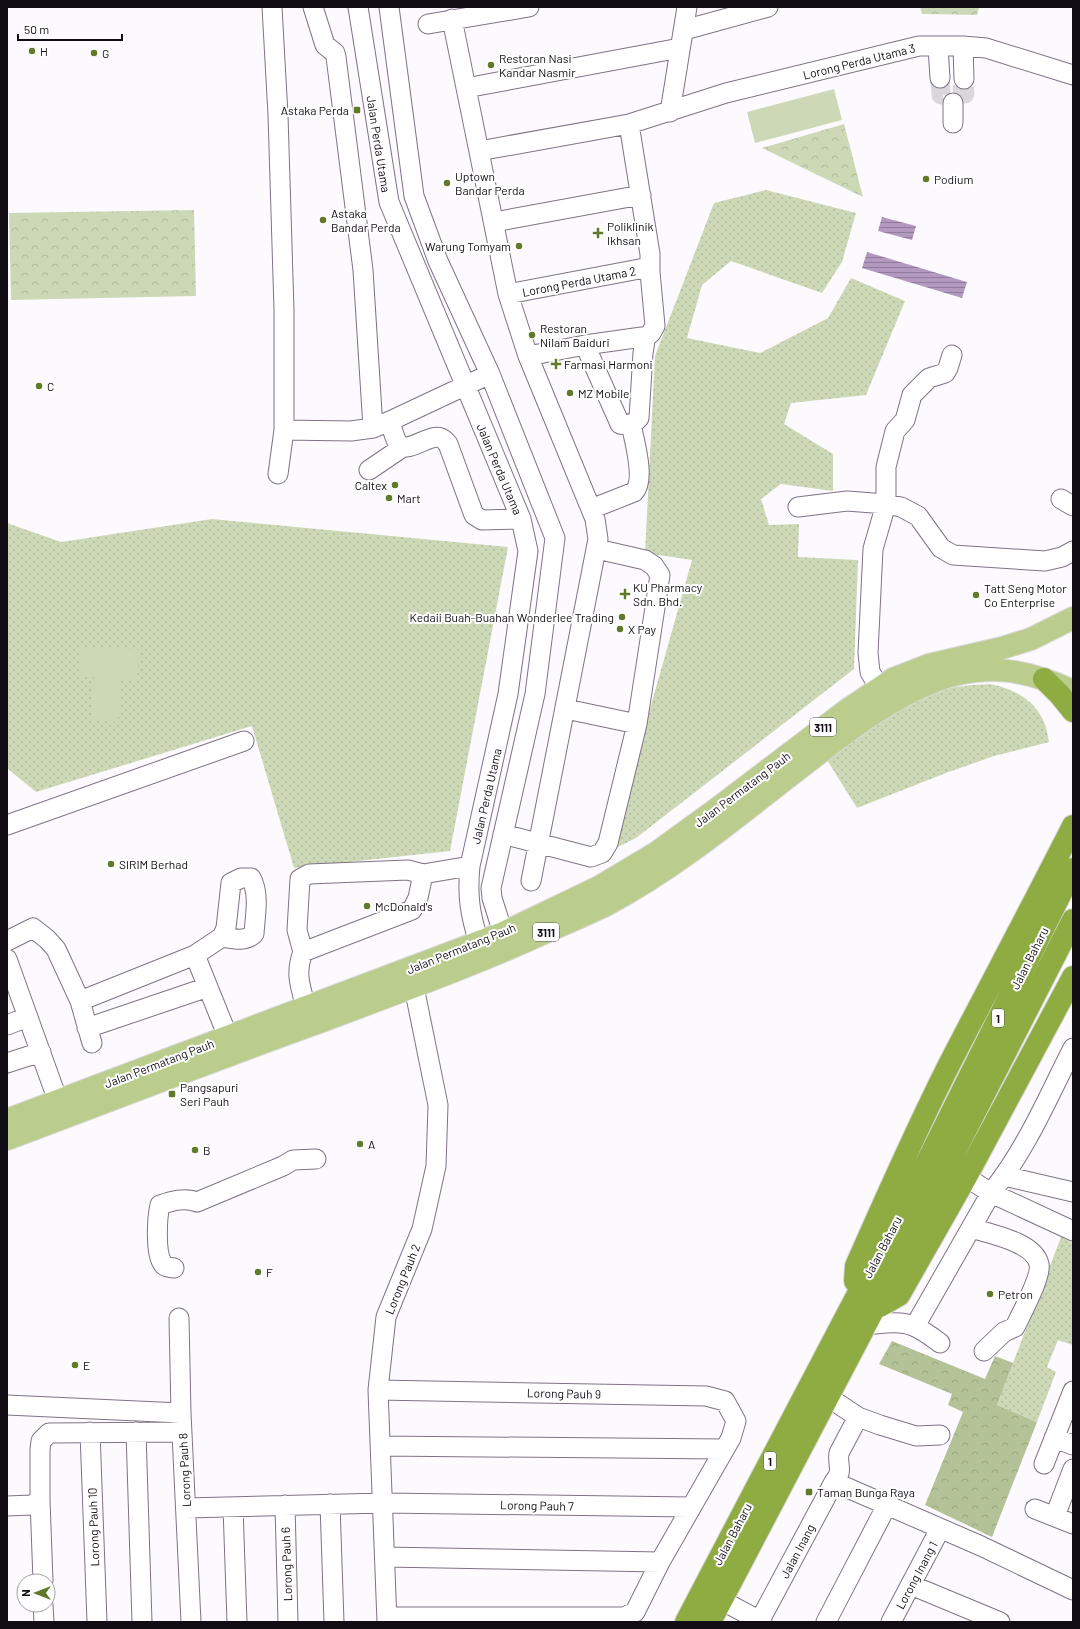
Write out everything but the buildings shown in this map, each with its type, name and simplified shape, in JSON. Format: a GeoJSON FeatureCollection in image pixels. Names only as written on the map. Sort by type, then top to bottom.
{"type":"FeatureCollection","features":[{"type":"Feature","properties":{"kind":"highway"},"geometry":{"type":"LineString","coordinates":[[1044,679],[1060,695],[1073,712]]}},
{"type":"Feature","properties":{"kind":"highway"},"geometry":{"type":"LineString","coordinates":[[855,1300],[856,1266],[866,1242],[953,1058],[1027,918],[1073,826]]}},
{"type":"Feature","properties":{"kind":"highway","name":"Jalan Baharu"},"geometry":{"type":"LineString","coordinates":[[710,1622],[870,1317],[932,1173],[1073,869]]}},
{"type":"Feature","properties":{"kind":"highway","name":"Jalan Baharu"},"geometry":{"type":"LineString","coordinates":[[686,1622],[855,1300],[932,1173],[1073,920]]}},
{"type":"Feature","properties":{"kind":"highway"},"geometry":{"type":"LineString","coordinates":[[870,1317],[898,1294],[966,1177],[1073,977]]}},
{"type":"Feature","properties":{"kind":"main road","name":"Jalan Permatang Pauh"},"geometry":{"type":"LineString","coordinates":[[7,1120],[503,933],[600,887],[656,853],[714,811],[846,710],[879,687],[899,676],[929,665],[1002,648],[1031,639],[1073,618]]}},
{"type":"Feature","properties":{"kind":"main road","name":"Jalan Permatang Pauh"},"geometry":{"type":"LineString","coordinates":[[7,1139],[414,987],[528,940],[606,904],[675,862],[841,736],[884,706],[936,681],[966,672],[1006,670],[1017,671],[1044,679],[1073,691]]}},
{"type":"Feature","properties":{"kind":"street"},"geometry":{"type":"LineString","coordinates":[[272,7],[278,115],[284,302],[284,430],[278,474]]}},
{"type":"Feature","properties":{"kind":"street"},"geometry":{"type":"LineString","coordinates":[[313,7],[325,45],[335,53],[336,57],[363,270],[373,428]]}},
{"type":"Feature","properties":{"kind":"street","name":"Jalan Perda Utama"},"geometry":{"type":"LineString","coordinates":[[358,7],[389,202],[521,519],[528,551],[508,694],[470,866],[468,886],[469,905],[479,943]]}},
{"type":"Feature","properties":{"kind":"street","name":"Jalan Perda Utama"},"geometry":{"type":"LineString","coordinates":[[389,7],[414,196],[438,261],[490,374],[555,538],[535,694],[491,888],[492,898],[503,933]]}},
{"type":"Feature","properties":{"kind":"street"},"geometry":{"type":"LineString","coordinates":[[428,24],[529,7]]}},
{"type":"Feature","properties":{"kind":"street"},"geometry":{"type":"LineString","coordinates":[[670,112],[687,7]]}},
{"type":"Feature","properties":{"kind":"street"},"geometry":{"type":"LineString","coordinates":[[684,30],[768,7]]}},
{"type":"Feature","properties":{"kind":"street"},"geometry":{"type":"LineString","coordinates":[[452,19],[508,294],[528,356],[591,509],[597,529],[597,549],[531,881]]}},
{"type":"Feature","properties":{"kind":"street","name":"Lorong Perda Utama 3"},"geometry":{"type":"LineString","coordinates":[[479,151],[629,124],[726,93],[919,46],[963,46],[996,50],[1073,75]]}},
{"type":"Feature","properties":{"kind":"street"},"geometry":{"type":"LineString","coordinates":[[963,46],[964,79]]}},
{"type":"Feature","properties":{"kind":"street"},"geometry":{"type":"LineString","coordinates":[[938,47],[940,78]]}},
{"type":"Feature","properties":{"kind":"street"},"geometry":{"type":"LineString","coordinates":[[466,88],[680,48]]}},
{"type":"Feature","properties":{"kind":"street"},"geometry":{"type":"LineString","coordinates":[[675,80],[684,87],[695,92],[726,93]]}},
{"type":"Feature","properties":{"kind":"street"},"geometry":{"type":"LineString","coordinates":[[954,103],[954,123]]}},
{"type":"Feature","properties":{"kind":"street"},"geometry":{"type":"LineString","coordinates":[[629,124],[650,254],[655,326],[651,333],[644,339]]}},
{"type":"Feature","properties":{"kind":"street"},"geometry":{"type":"LineString","coordinates":[[494,222],[641,195]]}},
{"type":"Feature","properties":{"kind":"street","name":"Lorong Perda Utama 2"},"geometry":{"type":"LineString","coordinates":[[508,294],[650,267]]}},
{"type":"Feature","properties":{"kind":"street"},"geometry":{"type":"LineString","coordinates":[[528,356],[585,345],[642,337],[644,339]]}},
{"type":"Feature","properties":{"kind":"street"},"geometry":{"type":"LineString","coordinates":[[585,345],[620,424],[626,425],[632,424],[639,418],[644,339]]}},
{"type":"Feature","properties":{"kind":"street"},"geometry":{"type":"LineString","coordinates":[[879,687],[870,672],[868,653],[873,549],[886,504],[886,467],[895,431],[905,420],[912,395],[929,378],[945,373],[952,355]]}},
{"type":"Feature","properties":{"kind":"street"},"geometry":{"type":"LineString","coordinates":[[284,430],[351,431],[373,428],[490,374]]}},
{"type":"Feature","properties":{"kind":"street"},"geometry":{"type":"LineString","coordinates":[[390,421],[398,443],[403,447],[408,448],[433,437],[442,438],[448,444],[474,515],[482,520],[521,519]]}},
{"type":"Feature","properties":{"kind":"street"},"geometry":{"type":"LineString","coordinates":[[591,509],[634,492],[638,488],[640,473],[632,424]]}},
{"type":"Feature","properties":{"kind":"street"},"geometry":{"type":"LineString","coordinates":[[369,470],[403,447]]}},
{"type":"Feature","properties":{"kind":"street"},"geometry":{"type":"LineString","coordinates":[[798,507],[847,501],[886,504],[901,507],[918,516],[941,548],[953,555],[1045,561],[1062,557],[1073,551]]}},
{"type":"Feature","properties":{"kind":"street"},"geometry":{"type":"LineString","coordinates":[[503,834],[591,857],[602,853],[608,843],[637,724],[660,575],[654,566],[645,560],[597,549]]}},
{"type":"Feature","properties":{"kind":"street"},"geometry":{"type":"LineString","coordinates":[[566,709],[637,724]]}},
{"type":"Feature","properties":{"kind":"street"},"geometry":{"type":"LineString","coordinates":[[7,825],[244,742]]}},
{"type":"Feature","properties":{"kind":"street"},"geometry":{"type":"LineString","coordinates":[[306,1007],[298,977],[299,964],[303,952],[297,930],[300,879],[309,874],[324,873],[408,870],[423,874],[470,866]]}},
{"type":"Feature","properties":{"kind":"street"},"geometry":{"type":"LineString","coordinates":[[303,952],[412,910],[418,898],[423,874]]}},
{"type":"Feature","properties":{"kind":"street"},"geometry":{"type":"LineString","coordinates":[[7,941],[33,928],[47,939],[56,949],[80,1001],[90,1036],[208,986]]}},
{"type":"Feature","properties":{"kind":"street"},"geometry":{"type":"LineString","coordinates":[[80,1001],[195,955],[222,937]]}},
{"type":"Feature","properties":{"kind":"street"},"geometry":{"type":"LineString","coordinates":[[195,955],[228,1037]]}},
{"type":"Feature","properties":{"kind":"street"},"geometry":{"type":"LineString","coordinates":[[7,958],[58,1101]]}},
{"type":"Feature","properties":{"kind":"street","name":"Lorong Pauh 2"},"geometry":{"type":"LineString","coordinates":[[387,1619],[384,1503],[378,1390],[386,1317],[422,1229],[436,1166],[438,1105],[414,987]]}},
{"type":"Feature","properties":{"kind":"street"},"geometry":{"type":"LineString","coordinates":[[7,1025],[28,1017]]}},
{"type":"Feature","properties":{"kind":"street"},"geometry":{"type":"LineString","coordinates":[[915,1326],[991,1193],[1004,1176],[1024,1144],[1073,1048]]}},
{"type":"Feature","properties":{"kind":"street"},"geometry":{"type":"LineString","coordinates":[[7,1063],[40,1052]]}},
{"type":"Feature","properties":{"kind":"street"},"geometry":{"type":"LineString","coordinates":[[174,1268],[166,1267],[162,1264],[156,1239],[160,1205],[183,1199],[197,1202],[293,1160],[316,1159]]}},
{"type":"Feature","properties":{"kind":"street"},"geometry":{"type":"LineString","coordinates":[[1004,1176],[1073,1192]]}},
{"type":"Feature","properties":{"kind":"street"},"geometry":{"type":"LineString","coordinates":[[966,1177],[991,1193],[1073,1231]]}},
{"type":"Feature","properties":{"kind":"street"},"geometry":{"type":"LineString","coordinates":[[971,1228],[1014,1241],[1031,1250],[1040,1264],[1038,1279],[1015,1327],[1004,1332],[984,1351]]}},
{"type":"Feature","properties":{"kind":"street"},"geometry":{"type":"LineString","coordinates":[[870,1317],[915,1326],[940,1343]]}},
{"type":"Feature","properties":{"kind":"street","name":"Lorong Pauh 8"},"geometry":{"type":"LineString","coordinates":[[179,1318],[181,1413],[191,1622]]}},
{"type":"Feature","properties":{"kind":"street","name":"Lorong Pauh 9"},"geometry":{"type":"LineString","coordinates":[[378,1390],[706,1396],[725,1401],[736,1421],[731,1438],[724,1450]]}},
{"type":"Feature","properties":{"kind":"street"},"geometry":{"type":"LineString","coordinates":[[1044,1464],[1063,1428],[1073,1391]]}},
{"type":"Feature","properties":{"kind":"street"},"geometry":{"type":"LineString","coordinates":[[828,1397],[858,1417],[916,1436],[940,1435]]}},
{"type":"Feature","properties":{"kind":"street"},"geometry":{"type":"LineString","coordinates":[[7,1405],[181,1413]]}},
{"type":"Feature","properties":{"kind":"street","name":"Jalan Inang"},"geometry":{"type":"LineString","coordinates":[[721,1600],[760,1622],[834,1482],[839,1476],[839,1453],[858,1417]]}},
{"type":"Feature","properties":{"kind":"street"},"geometry":{"type":"LineString","coordinates":[[1063,1428],[1073,1445]]}},
{"type":"Feature","properties":{"kind":"street","name":"Lorong Pauh 10"},"geometry":{"type":"LineString","coordinates":[[90,1432],[97,1622]]}},
{"type":"Feature","properties":{"kind":"street"},"geometry":{"type":"LineString","coordinates":[[136,1432],[142,1622]]}},
{"type":"Feature","properties":{"kind":"street"},"geometry":{"type":"LineString","coordinates":[[43,1573],[40,1450],[42,1441],[49,1433],[182,1432]]}},
{"type":"Feature","properties":{"kind":"street"},"geometry":{"type":"LineString","coordinates":[[381,1446],[724,1450],[660,1562],[635,1612],[624,1617],[387,1619]]}},
{"type":"Feature","properties":{"kind":"street"},"geometry":{"type":"LineString","coordinates":[[1055,1516],[1073,1470]]}},
{"type":"Feature","properties":{"kind":"street"},"geometry":{"type":"LineString","coordinates":[[834,1482],[940,1528],[1073,1590]]}},
{"type":"Feature","properties":{"kind":"street"},"geometry":{"type":"LineString","coordinates":[[7,1506],[32,1505],[40,1500]]}},
{"type":"Feature","properties":{"kind":"street","name":"Lorong Pauh 7"},"geometry":{"type":"LineString","coordinates":[[186,1508],[384,1503],[691,1507]]}},
{"type":"Feature","properties":{"kind":"street"},"geometry":{"type":"LineString","coordinates":[[330,1504],[334,1622]]}},
{"type":"Feature","properties":{"kind":"street"},"geometry":{"type":"LineString","coordinates":[[826,1622],[887,1505]]}},
{"type":"Feature","properties":{"kind":"street","name":"Lorong Pauh 6"},"geometry":{"type":"LineString","coordinates":[[285,1506],[288,1622]]}},
{"type":"Feature","properties":{"kind":"street"},"geometry":{"type":"LineString","coordinates":[[233,1507],[237,1622]]}},
{"type":"Feature","properties":{"kind":"street"},"geometry":{"type":"LineString","coordinates":[[1035,1509],[1073,1524]]}},
{"type":"Feature","properties":{"kind":"street","name":"Lorong Inang 1"},"geometry":{"type":"LineString","coordinates":[[891,1622],[940,1528]]}},
{"type":"Feature","properties":{"kind":"street"},"geometry":{"type":"LineString","coordinates":[[385,1557],[660,1562]]}},
{"type":"Feature","properties":{"kind":"street"},"geometry":{"type":"LineString","coordinates":[[911,1585],[965,1615],[1000,1622]]}},
{"type":"Feature","properties":{"kind":"green space"},"geometry":{"type":"Polygon","coordinates":[[[920,7],[979,7],[977,15],[922,14],[920,7]]]}},
{"type":"Feature","properties":{"kind":"green space"},"geometry":{"type":"Polygon","coordinates":[[[834,89],[842,120],[755,143],[747,112],[834,89]]]}},
{"type":"Feature","properties":{"kind":"green space"},"geometry":{"type":"Polygon","coordinates":[[[844,124],[863,197],[762,148],[844,124]]]}},
{"type":"Feature","properties":{"kind":"green space"},"geometry":{"type":"Polygon","coordinates":[[[766,190],[856,213],[842,262],[822,293],[731,261],[702,285],[687,338],[760,353],[828,318],[851,278],[905,301],[866,395],[791,403],[784,424],[833,454],[833,491],[781,484],[761,499],[769,525],[799,524],[798,557],[858,560],[854,669],[636,838],[610,851],[692,560],[645,553],[655,356],[714,203],[766,190]]]}},
{"type":"Feature","properties":{"kind":"green space"},"geometry":{"type":"Polygon","coordinates":[[[194,210],[196,296],[11,300],[9,213],[194,210]]]}},
{"type":"Feature","properties":{"kind":"green space"},"geometry":{"type":"Polygon","coordinates":[[[212,519],[508,547],[450,851],[294,868],[252,726],[36,792],[7,768],[7,523],[61,542],[212,519]]]}},
{"type":"Feature","properties":{"kind":"green space"},"geometry":{"type":"Polygon","coordinates":[[[81,647],[139,650],[137,681],[120,680],[118,722],[92,720],[94,677],[80,676],[81,647]]]}},
{"type":"Feature","properties":{"kind":"green space"},"geometry":{"type":"Polygon","coordinates":[[[990,684],[1013,691],[1030,702],[1043,719],[1049,742],[994,756],[857,808],[827,760],[880,721],[923,697],[950,688],[990,684]]]}},
{"type":"Feature","properties":{"kind":"green space"},"geometry":{"type":"Polygon","coordinates":[[[1061,1237],[1073,1243],[1073,1345],[1058,1340],[1047,1367],[1056,1372],[1037,1422],[997,1405],[1061,1237]]]}},
{"type":"Feature","properties":{"kind":"green space"},"geometry":{"type":"Polygon","coordinates":[[[892,1341],[985,1379],[995,1356],[1013,1363],[997,1405],[1037,1422],[992,1537],[925,1505],[963,1412],[948,1405],[952,1394],[879,1364],[892,1341]]]}},
{"type":"Feature","properties":{"kind":"shaded area"},"geometry":{"type":"Polygon","coordinates":[[[882,217],[916,226],[912,240],[878,231],[882,217]]]}},
{"type":"Feature","properties":{"kind":"shaded area"},"geometry":{"type":"Polygon","coordinates":[[[867,252],[967,282],[962,298],[862,268],[867,252]]]}},
{"type":"Feature","properties":{"kind":"tunnel"},"geometry":{"type":"LineString","coordinates":[[940,78],[941,95],[965,94],[964,79]]}},
{"type":"Feature","properties":{"kind":"place","name":"H"},"geometry":{"type":"Point","coordinates":[32,51]}},
{"type":"Feature","properties":{"kind":"place","name":"G"},"geometry":{"type":"Point","coordinates":[94,53]}},
{"type":"Feature","properties":{"kind":"place","name":"Restoran Nasi Kandar Nasmir"},"geometry":{"type":"Point","coordinates":[491,65]}},
{"type":"Feature","properties":{"kind":"place","name":"Astaka Perda"},"geometry":{"type":"Point","coordinates":[357,110]}},
{"type":"Feature","properties":{"kind":"place","name":"Podium"},"geometry":{"type":"Point","coordinates":[926,179]}},
{"type":"Feature","properties":{"kind":"place","name":"Uptown Bandar Perda"},"geometry":{"type":"Point","coordinates":[447,183]}},
{"type":"Feature","properties":{"kind":"place","name":"Astaka Bandar Perda"},"geometry":{"type":"Point","coordinates":[323,220]}},
{"type":"Feature","properties":{"kind":"place","name":"Poliklinik Ikhsan"},"geometry":{"type":"Point","coordinates":[598,233]}},
{"type":"Feature","properties":{"kind":"place","name":"Warung Tomyam"},"geometry":{"type":"Point","coordinates":[519,246]}},
{"type":"Feature","properties":{"kind":"place","name":"Restoran Nilam Baiduri"},"geometry":{"type":"Point","coordinates":[532,335]}},
{"type":"Feature","properties":{"kind":"place","name":"Farmasi Harmoni"},"geometry":{"type":"Point","coordinates":[556,364]}},
{"type":"Feature","properties":{"kind":"place","name":"C"},"geometry":{"type":"Point","coordinates":[39,386]}},
{"type":"Feature","properties":{"kind":"place","name":"MZ Mobile"},"geometry":{"type":"Point","coordinates":[570,393]}},
{"type":"Feature","properties":{"kind":"place","name":"Caltex"},"geometry":{"type":"Point","coordinates":[395,485]}},
{"type":"Feature","properties":{"kind":"place","name":"Mart"},"geometry":{"type":"Point","coordinates":[389,498]}},
{"type":"Feature","properties":{"kind":"place","name":"KU Pharmacy Sdn. Bhd."},"geometry":{"type":"Point","coordinates":[625,594]}},
{"type":"Feature","properties":{"kind":"place","name":"Tatt Seng Motor Co Enterprise"},"geometry":{"type":"Point","coordinates":[976,595]}},
{"type":"Feature","properties":{"kind":"place","name":"Kedaii Buah-Buahan Wonderlee Trading"},"geometry":{"type":"Point","coordinates":[622,617]}},
{"type":"Feature","properties":{"kind":"place","name":"X Pay"},"geometry":{"type":"Point","coordinates":[620,629]}},
{"type":"Feature","properties":{"kind":"place","name":"SIRIM Berhad"},"geometry":{"type":"Point","coordinates":[111,864]}},
{"type":"Feature","properties":{"kind":"place","name":"McDonald's"},"geometry":{"type":"Point","coordinates":[367,906]}},
{"type":"Feature","properties":{"kind":"place","name":"Pangsapuri Seri Pauh"},"geometry":{"type":"Point","coordinates":[172,1094]}},
{"type":"Feature","properties":{"kind":"place","name":"A"},"geometry":{"type":"Point","coordinates":[360,1144]}},
{"type":"Feature","properties":{"kind":"place","name":"B"},"geometry":{"type":"Point","coordinates":[195,1150]}},
{"type":"Feature","properties":{"kind":"place","name":"F"},"geometry":{"type":"Point","coordinates":[258,1272]}},
{"type":"Feature","properties":{"kind":"place","name":"Petron"},"geometry":{"type":"Point","coordinates":[990,1294]}},
{"type":"Feature","properties":{"kind":"place","name":"E"},"geometry":{"type":"Point","coordinates":[75,1365]}},
{"type":"Feature","properties":{"kind":"place","name":"Taman Bunga Raya"},"geometry":{"type":"Point","coordinates":[809,1492]}}]}
